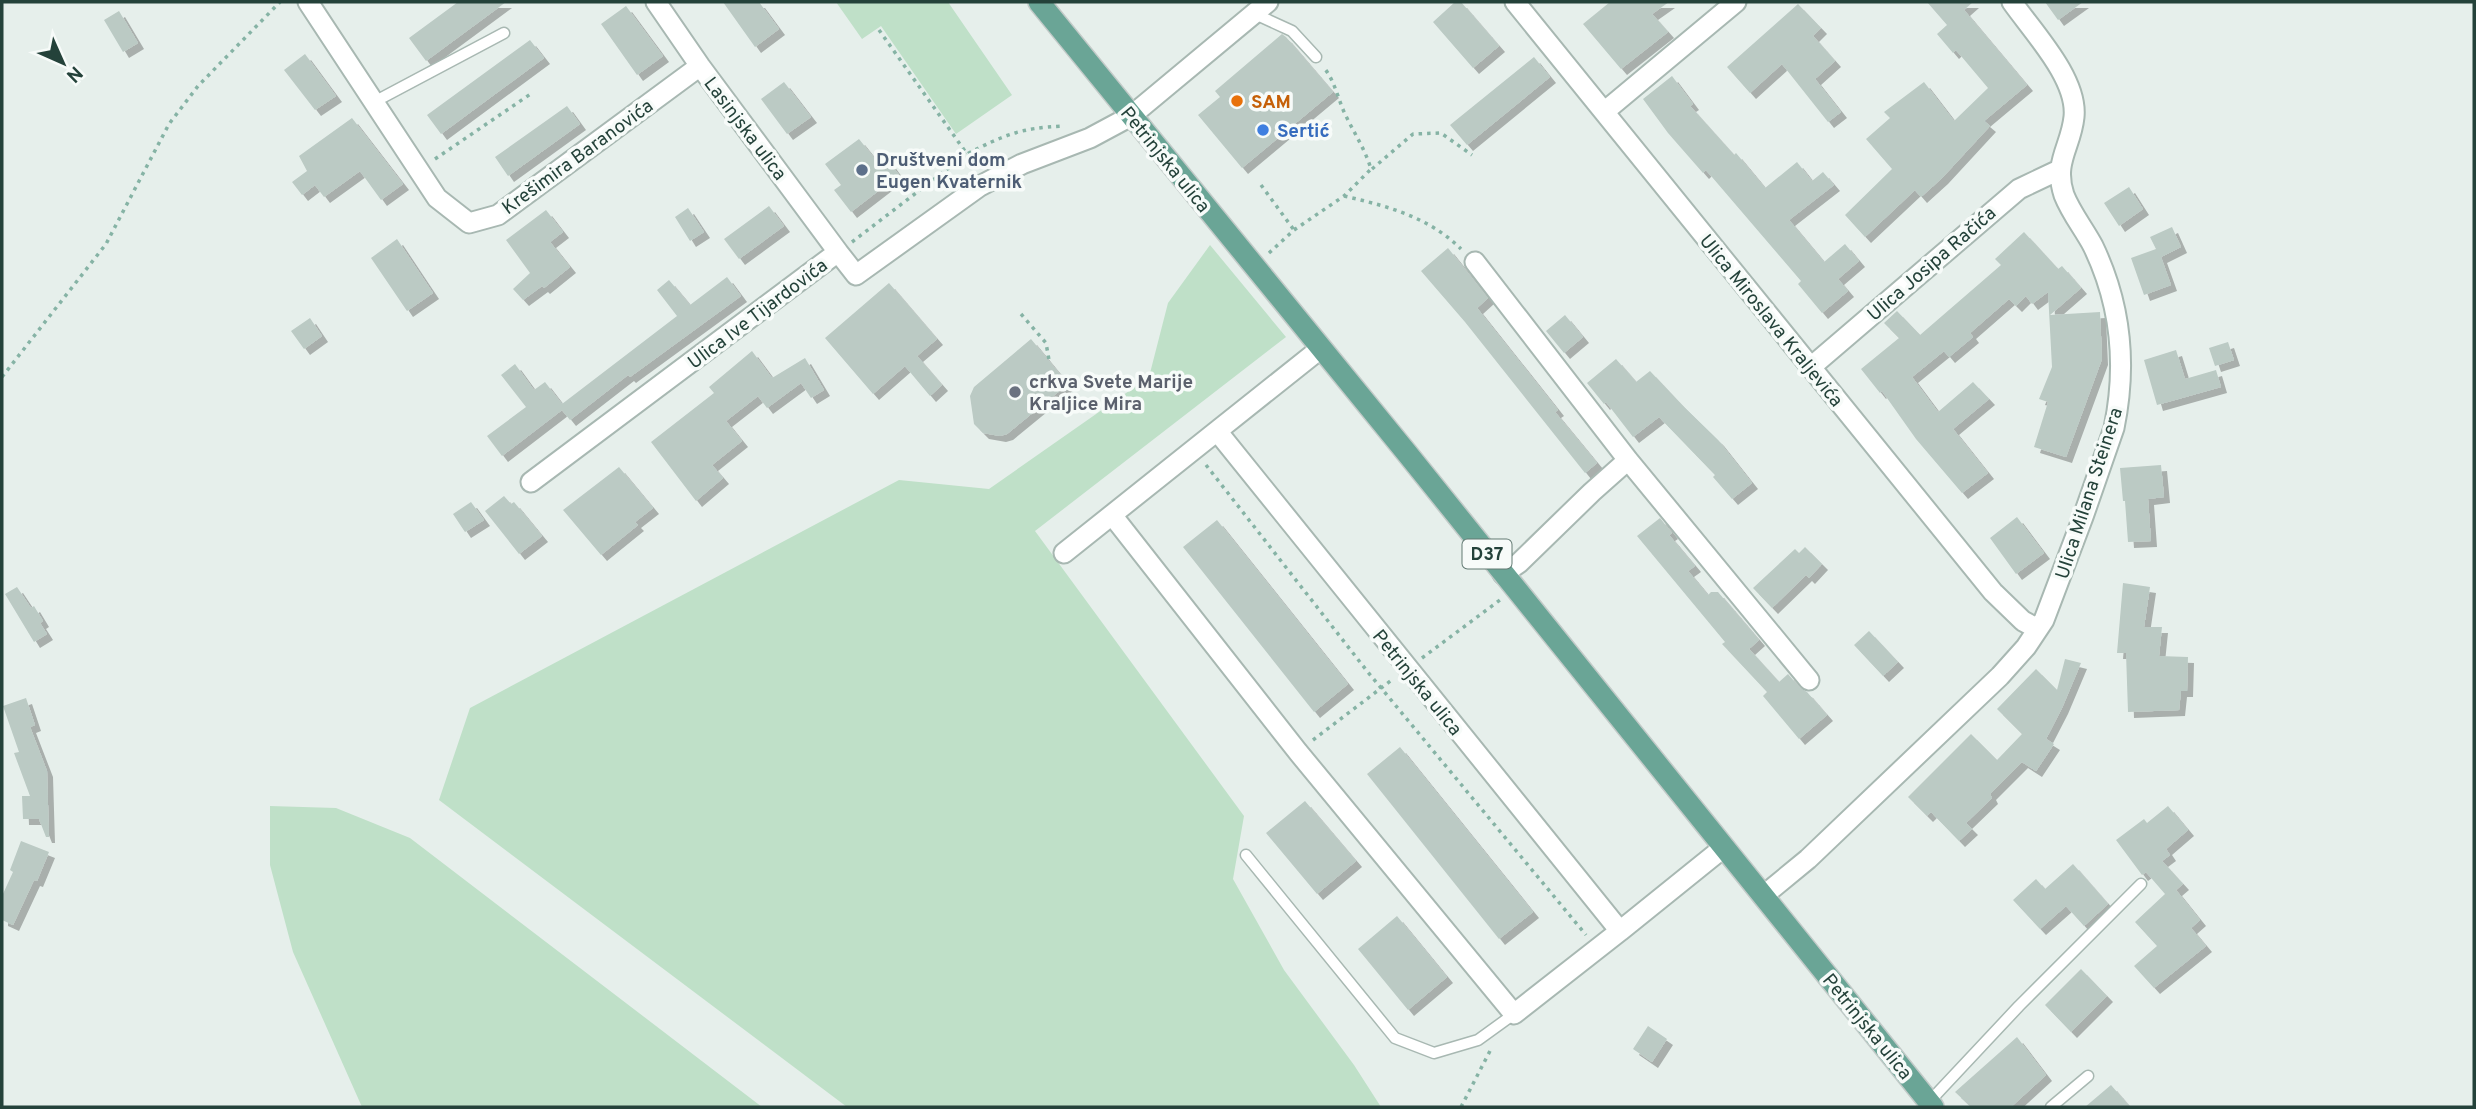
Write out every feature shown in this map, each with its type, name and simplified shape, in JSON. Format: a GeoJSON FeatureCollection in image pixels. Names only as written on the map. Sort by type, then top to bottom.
{"type":"FeatureCollection","features":[{"type":"Feature","properties":{"kind":"main road","name":"Petrinjska ulica"},"geometry":{"type":"LineString","coordinates":[[1039,2],[1931,1105]]}},
{"type":"Feature","properties":{"kind":"street","name":"Krešimira Baranovića"},"geometry":{"type":"LineString","coordinates":[[308,2],[437,198],[468,223],[498,215],[700,66]]}},
{"type":"Feature","properties":{"kind":"street","name":"Lasinjska ulica"},"geometry":{"type":"LineString","coordinates":[[656,2],[838,252]]}},
{"type":"Feature","properties":{"kind":"street","name":"Ulica Miroslava Kraljevića"},"geometry":{"type":"LineString","coordinates":[[1515,2],[1993,592],[2023,621],[2038,629]]}},
{"type":"Feature","properties":{"kind":"street"},"geometry":{"type":"LineString","coordinates":[[1604,112],[1736,2]]}},
{"type":"Feature","properties":{"kind":"street"},"geometry":{"type":"LineString","coordinates":[[2012,2],[2057,65],[2070,89],[2073,124],[2059,170]]}},
{"type":"Feature","properties":{"kind":"street"},"geometry":{"type":"LineString","coordinates":[[1131,116],[1261,8]]}},
{"type":"Feature","properties":{"kind":"street","name":"Ulica Ive Tijardovića"},"geometry":{"type":"LineString","coordinates":[[531,482],[838,252],[856,275],[980,186],[1022,164],[1090,138],[1131,116]]}},
{"type":"Feature","properties":{"kind":"street","name":"Ulica Josipa Račića"},"geometry":{"type":"LineString","coordinates":[[1811,368],[2019,189],[2059,170]]}},
{"type":"Feature","properties":{"kind":"street","name":"Ulica Milana Steinera"},"geometry":{"type":"LineString","coordinates":[[1763,896],[1808,859],[2000,676],[2026,647],[2050,606],[2114,428],[2121,382],[2120,335],[2110,290],[2091,243],[2065,196],[2059,170]]}},
{"type":"Feature","properties":{"kind":"street"},"geometry":{"type":"LineString","coordinates":[[1475,262],[1628,460],[1809,680]]}},
{"type":"Feature","properties":{"kind":"street"},"geometry":{"type":"LineString","coordinates":[[1064,554],[1320,349]]}},
{"type":"Feature","properties":{"kind":"street","name":"Petrinjska ulica"},"geometry":{"type":"LineString","coordinates":[[1217,430],[1619,930]]}},
{"type":"Feature","properties":{"kind":"street"},"geometry":{"type":"LineString","coordinates":[[1503,574],[1628,460]]}},
{"type":"Feature","properties":{"kind":"street"},"geometry":{"type":"LineString","coordinates":[[1112,515],[1298,752],[1514,1014],[1723,848]]}},
{"type":"Feature","properties":{"kind":"lane"},"geometry":{"type":"LineString","coordinates":[[1261,8],[1292,31],[1316,57]]}},
{"type":"Feature","properties":{"kind":"lane"},"geometry":{"type":"LineString","coordinates":[[374,102],[503,33]]}},
{"type":"Feature","properties":{"kind":"lane"},"geometry":{"type":"LineString","coordinates":[[1246,855],[1395,1038],[1434,1053],[1478,1040],[1514,1014]]}},
{"type":"Feature","properties":{"kind":"lane"},"geometry":{"type":"LineString","coordinates":[[1931,1105],[2019,1006],[2141,884]]}},
{"type":"Feature","properties":{"kind":"lane"},"geometry":{"type":"LineString","coordinates":[[2051,1107],[2088,1076]]}},
{"type":"Feature","properties":{"kind":"path"},"geometry":{"type":"LineString","coordinates":[[2,377],[106,244],[169,124],[198,86],[280,2]]}},
{"type":"Feature","properties":{"kind":"path"},"geometry":{"type":"LineString","coordinates":[[879,30],[967,154]]}},
{"type":"Feature","properties":{"kind":"path"},"geometry":{"type":"LineString","coordinates":[[1316,57],[1330,75],[1347,117],[1364,146],[1371,169]]}},
{"type":"Feature","properties":{"kind":"path"},"geometry":{"type":"LineString","coordinates":[[418,170],[532,93]]}},
{"type":"Feature","properties":{"kind":"path"},"geometry":{"type":"LineString","coordinates":[[838,252],[967,154],[1004,135],[1038,127],[1065,126]]}},
{"type":"Feature","properties":{"kind":"path"},"geometry":{"type":"LineString","coordinates":[[1254,266],[1294,230],[1344,196],[1413,134],[1441,133],[1472,155]]}},
{"type":"Feature","properties":{"kind":"path"},"geometry":{"type":"LineString","coordinates":[[1261,186],[1294,230]]}},
{"type":"Feature","properties":{"kind":"path"},"geometry":{"type":"LineString","coordinates":[[1344,196],[1382,205],[1421,220],[1447,235],[1475,262]]}},
{"type":"Feature","properties":{"kind":"path"},"geometry":{"type":"LineString","coordinates":[[1021,314],[1046,343],[1049,360]]}},
{"type":"Feature","properties":{"kind":"path"},"geometry":{"type":"LineString","coordinates":[[1204,463],[1367,671],[1588,937]]}},
{"type":"Feature","properties":{"kind":"path"},"geometry":{"type":"LineString","coordinates":[[1461,1107],[1492,1047]]}},
{"type":"Feature","properties":{"kind":"green space"},"geometry":{"type":"Polygon","coordinates":[[[836,2],[948,2],[1012,95],[956,134],[881,26],[862,39],[836,2]]]}},
{"type":"Feature","properties":{"kind":"green space"},"geometry":{"type":"Polygon","coordinates":[[[1210,245],[1286,337],[1035,531],[1244,816],[1233,879],[1284,970],[1354,1065],[1381,1107],[847,1107],[439,800],[470,708],[899,480],[989,489],[1149,377],[1168,303],[1210,245]]]}},
{"type":"Feature","properties":{"kind":"green space"},"geometry":{"type":"Polygon","coordinates":[[[270,806],[336,808],[410,838],[762,1107],[362,1107],[293,952],[270,865],[270,806]]]}},
{"type":"Feature","properties":{"kind":"building"},"geometry":{"type":"Polygon","coordinates":[[[458,2],[506,2],[426,61],[409,38],[458,2]]]}},
{"type":"Feature","properties":{"kind":"building"},"geometry":{"type":"Polygon","coordinates":[[[723,2],[759,2],[779,29],[755,47],[723,2]]]}},
{"type":"Feature","properties":{"kind":"building"},"geometry":{"type":"Polygon","coordinates":[[[1455,2],[1461,2],[1499,46],[1473,68],[1433,22],[1455,2]]]}},
{"type":"Feature","properties":{"kind":"building"},"geometry":{"type":"Polygon","coordinates":[[[1610,2],[1669,2],[1652,14],[1668,32],[1621,69],[1583,24],[1610,2]]]}},
{"type":"Feature","properties":{"kind":"building"},"geometry":{"type":"Polygon","coordinates":[[[1927,2],[1973,2],[1964,10],[2027,85],[1984,121],[1990,126],[1942,178],[1921,197],[1915,190],[1865,237],[1845,215],[1892,169],[1866,139],[1890,118],[1884,112],[1924,82],[1954,121],[1988,88],[1956,50],[1953,53],[1937,34],[1947,25],[1927,2]]]}},
{"type":"Feature","properties":{"kind":"building"},"geometry":{"type":"Polygon","coordinates":[[[2045,2],[2083,2],[2058,20],[2045,2]]]}},
{"type":"Feature","properties":{"kind":"building"},"geometry":{"type":"Polygon","coordinates":[[[1798,4],[1821,28],[1813,36],[1835,61],[1815,79],[1841,112],[1828,122],[1782,64],[1750,93],[1727,67],[1798,4]]]}},
{"type":"Feature","properties":{"kind":"building"},"geometry":{"type":"Polygon","coordinates":[[[626,6],[663,56],[637,75],[601,24],[626,6]]]}},
{"type":"Feature","properties":{"kind":"building"},"geometry":{"type":"Polygon","coordinates":[[[119,11],[138,43],[123,52],[104,20],[119,11]]]}},
{"type":"Feature","properties":{"kind":"building"},"geometry":{"type":"Polygon","coordinates":[[[1282,34],[1333,92],[1242,168],[1198,115],[1220,97],[1215,91],[1282,34]]]}},
{"type":"Feature","properties":{"kind":"building"},"geometry":{"type":"Polygon","coordinates":[[[530,40],[544,58],[441,134],[427,115],[530,40]]]}},
{"type":"Feature","properties":{"kind":"building"},"geometry":{"type":"Polygon","coordinates":[[[305,54],[336,96],[315,110],[284,70],[305,54]]]}},
{"type":"Feature","properties":{"kind":"building"},"geometry":{"type":"Polygon","coordinates":[[[1534,57],[1550,77],[1467,145],[1450,125],[1534,57]]]}},
{"type":"Feature","properties":{"kind":"building"},"geometry":{"type":"Polygon","coordinates":[[[1672,76],[1693,104],[1690,106],[1734,155],[1736,153],[1765,188],[1797,162],[1812,181],[1823,172],[1834,185],[1789,220],[1824,262],[1845,244],[1859,261],[1838,279],[1848,291],[1822,313],[1798,284],[1801,281],[1706,170],[1703,173],[1668,133],[1643,99],[1672,76]]]}},
{"type":"Feature","properties":{"kind":"building"},"geometry":{"type":"Polygon","coordinates":[[[784,82],[811,117],[787,134],[761,99],[784,82]]]}},
{"type":"Feature","properties":{"kind":"building"},"geometry":{"type":"Polygon","coordinates":[[[567,106],[580,124],[508,176],[495,157],[567,106]]]}},
{"type":"Feature","properties":{"kind":"building"},"geometry":{"type":"Polygon","coordinates":[[[352,118],[403,184],[381,200],[360,171],[324,197],[315,185],[302,195],[292,182],[307,171],[299,156],[352,118]]]}},
{"type":"Feature","properties":{"kind":"building","name":"Društveni dom Eugen Kvaternik"},"geometry":{"type":"Polygon","coordinates":[[[859,139],[875,159],[883,153],[899,175],[851,212],[834,190],[841,185],[825,164],[859,139]]]}},
{"type":"Feature","properties":{"kind":"building"},"geometry":{"type":"Polygon","coordinates":[[[2129,187],[2143,209],[2119,226],[2104,203],[2129,187]]]}},
{"type":"Feature","properties":{"kind":"building"},"geometry":{"type":"Polygon","coordinates":[[[769,206],[784,226],[739,259],[724,239],[769,206]]]}},
{"type":"Feature","properties":{"kind":"building"},"geometry":{"type":"Polygon","coordinates":[[[688,208],[704,232],[690,241],[675,217],[688,208]]]}},
{"type":"Feature","properties":{"kind":"building"},"geometry":{"type":"Polygon","coordinates":[[[546,210],[563,232],[550,242],[570,267],[544,288],[542,286],[523,300],[513,289],[530,273],[506,240],[546,210]]]}},
{"type":"Feature","properties":{"kind":"building"},"geometry":{"type":"Polygon","coordinates":[[[2172,227],[2181,247],[2161,257],[2171,285],[2144,295],[2131,258],[2156,249],[2150,237],[2172,227]]]}},
{"type":"Feature","properties":{"kind":"building"},"geometry":{"type":"Polygon","coordinates":[[[2024,232],[2058,269],[2062,266],[2081,288],[2050,315],[2100,312],[2102,359],[2066,457],[2034,447],[2048,402],[2039,399],[2052,367],[2048,292],[2032,304],[2026,296],[2016,306],[2009,299],[1970,333],[1973,337],[1949,357],[1944,351],[1912,377],[1938,412],[1973,382],[1989,399],[1953,429],[1988,473],[1962,493],[1916,439],[1882,391],[1880,393],[1861,369],[1899,338],[1884,323],[1897,311],[1920,335],[2001,265],[1995,259],[2024,232]]]}},
{"type":"Feature","properties":{"kind":"building"},"geometry":{"type":"Polygon","coordinates":[[[397,239],[433,293],[407,311],[371,258],[397,239]]]}},
{"type":"Feature","properties":{"kind":"building"},"geometry":{"type":"Polygon","coordinates":[[[1448,248],[1488,298],[1477,308],[1597,463],[1585,473],[1421,271],[1448,248]]]}},
{"type":"Feature","properties":{"kind":"building"},"geometry":{"type":"Polygon","coordinates":[[[727,277],[741,296],[630,377],[628,375],[570,420],[562,410],[502,456],[487,436],[526,407],[501,375],[515,364],[534,390],[545,382],[562,404],[677,316],[657,290],[669,280],[690,305],[727,277]]]}},
{"type":"Feature","properties":{"kind":"building"},"geometry":{"type":"Polygon","coordinates":[[[889,283],[937,339],[917,356],[942,385],[930,396],[905,366],[873,394],[825,338],[889,283]]]}},
{"type":"Feature","properties":{"kind":"building"},"geometry":{"type":"Polygon","coordinates":[[[1565,315],[1583,337],[1564,353],[1546,331],[1565,315]]]}},
{"type":"Feature","properties":{"kind":"building"},"geometry":{"type":"Polygon","coordinates":[[[310,318],[322,336],[304,349],[291,331],[310,318]]]}},
{"type":"Feature","properties":{"kind":"building","name":"crkva Svete Marije Kraljice Mira"},"geometry":{"type":"Polygon","coordinates":[[[1031,339],[1068,384],[1007,434],[1000,436],[983,433],[974,424],[970,396],[974,387],[1031,339]]]}},
{"type":"Feature","properties":{"kind":"building"},"geometry":{"type":"Polygon","coordinates":[[[2228,342],[2234,360],[2215,366],[2209,348],[2228,342]]]}},
{"type":"Feature","properties":{"kind":"building"},"geometry":{"type":"Polygon","coordinates":[[[2176,350],[2185,379],[2216,370],[2221,387],[2157,405],[2144,360],[2176,350]]]}},
{"type":"Feature","properties":{"kind":"building"},"geometry":{"type":"Polygon","coordinates":[[[752,351],[772,378],[805,358],[824,390],[811,398],[801,383],[767,408],[758,396],[726,421],[742,441],[712,465],[723,478],[696,501],[651,442],[714,393],[709,387],[752,351]]]}},
{"type":"Feature","properties":{"kind":"building"},"geometry":{"type":"Polygon","coordinates":[[[1616,359],[1636,382],[1650,371],[1718,440],[1752,483],[1732,499],[1713,477],[1715,475],[1659,417],[1633,437],[1606,402],[1604,404],[1587,383],[1616,359]]]}},
{"type":"Feature","properties":{"kind":"building"},"geometry":{"type":"Polygon","coordinates":[[[2161,465],[2164,497],[2148,499],[2151,541],[2128,542],[2120,468],[2161,465]]]}},
{"type":"Feature","properties":{"kind":"building"},"geometry":{"type":"Polygon","coordinates":[[[619,467],[653,508],[635,522],[638,525],[601,555],[563,510],[619,467]]]}},
{"type":"Feature","properties":{"kind":"building"},"geometry":{"type":"Polygon","coordinates":[[[504,496],[511,504],[514,502],[542,536],[519,554],[485,511],[504,496]]]}},
{"type":"Feature","properties":{"kind":"building"},"geometry":{"type":"Polygon","coordinates":[[[471,502],[484,520],[465,532],[453,514],[471,502]]]}},
{"type":"Feature","properties":{"kind":"building"},"geometry":{"type":"Polygon","coordinates":[[[2017,517],[2044,553],[2016,574],[1990,538],[2017,517]]]}},
{"type":"Feature","properties":{"kind":"building"},"geometry":{"type":"Polygon","coordinates":[[[1660,518],[1672,533],[1669,535],[1695,566],[1688,571],[1708,595],[1718,592],[1759,640],[1749,649],[1779,682],[1788,674],[1827,715],[1799,739],[1763,696],[1767,692],[1722,644],[1725,642],[1637,536],[1660,518]]]}},
{"type":"Feature","properties":{"kind":"building"},"geometry":{"type":"Polygon","coordinates":[[[1217,520],[1348,684],[1314,712],[1183,547],[1217,520]]]}},
{"type":"Feature","properties":{"kind":"building"},"geometry":{"type":"Polygon","coordinates":[[[1805,547],[1822,564],[1809,578],[1806,575],[1772,608],[1753,588],[1795,549],[1799,553],[1805,547]]]}},
{"type":"Feature","properties":{"kind":"building"},"geometry":{"type":"Polygon","coordinates":[[[2123,583],[2150,587],[2144,627],[2162,627],[2159,656],[2188,657],[2187,691],[2181,691],[2179,710],[2128,712],[2126,653],[2117,653],[2123,583]]]}},
{"type":"Feature","properties":{"kind":"building"},"geometry":{"type":"Polygon","coordinates":[[[17,587],[43,621],[40,623],[47,634],[34,642],[5,594],[17,587]]]}},
{"type":"Feature","properties":{"kind":"building"},"geometry":{"type":"Polygon","coordinates":[[[1869,631],[1898,662],[1883,676],[1854,645],[1869,631]]]}},
{"type":"Feature","properties":{"kind":"building"},"geometry":{"type":"Polygon","coordinates":[[[2065,659],[2081,663],[2046,739],[2054,744],[2036,771],[2022,762],[1990,794],[1992,798],[1966,823],[1972,829],[1959,841],[1931,812],[1927,816],[1908,797],[1971,734],[1997,760],[2022,734],[1997,709],[2036,669],[2057,690],[2065,659]]]}},
{"type":"Feature","properties":{"kind":"building"},"geometry":{"type":"Polygon","coordinates":[[[26,698],[35,725],[30,727],[47,771],[49,837],[46,837],[39,819],[23,819],[22,796],[30,796],[14,753],[19,752],[3,706],[26,698]]]}},
{"type":"Feature","properties":{"kind":"building"},"geometry":{"type":"Polygon","coordinates":[[[1400,747],[1533,912],[1499,939],[1367,774],[1400,747]]]}},
{"type":"Feature","properties":{"kind":"building"},"geometry":{"type":"Polygon","coordinates":[[[1305,801],[1356,861],[1317,894],[1266,833],[1305,801]]]}},
{"type":"Feature","properties":{"kind":"building"},"geometry":{"type":"Polygon","coordinates":[[[2168,806],[2188,830],[2166,849],[2170,855],[2162,861],[2183,884],[2176,890],[2200,920],[2191,928],[2206,946],[2154,988],[2134,966],[2157,946],[2135,922],[2165,894],[2146,872],[2142,875],[2116,840],[2144,819],[2147,823],[2168,806]]]}},
{"type":"Feature","properties":{"kind":"building"},"geometry":{"type":"Polygon","coordinates":[[[21,841],[49,852],[13,925],[2,920],[2,896],[13,872],[10,870],[21,841]]]}},
{"type":"Feature","properties":{"kind":"building"},"geometry":{"type":"Polygon","coordinates":[[[2073,864],[2108,904],[2084,926],[2066,906],[2040,929],[2013,900],[2036,879],[2045,889],[2073,864]]]}},
{"type":"Feature","properties":{"kind":"building"},"geometry":{"type":"Polygon","coordinates":[[[1397,916],[1447,977],[1408,1010],[1358,949],[1397,916]]]}},
{"type":"Feature","properties":{"kind":"building"},"geometry":{"type":"Polygon","coordinates":[[[2081,969],[2107,996],[2071,1032],[2045,1005],[2081,969]]]}},
{"type":"Feature","properties":{"kind":"building"},"geometry":{"type":"Polygon","coordinates":[[[1648,1026],[1667,1039],[1652,1062],[1633,1049],[1648,1026]]]}},
{"type":"Feature","properties":{"kind":"building"},"geometry":{"type":"Polygon","coordinates":[[[2017,1037],[2046,1075],[2011,1107],[1971,1107],[1955,1092],[2017,1037]]]}},
{"type":"Feature","properties":{"kind":"building"},"geometry":{"type":"Polygon","coordinates":[[[2111,1085],[2130,1107],[2085,1107],[2111,1085]]]}},
{"type":"Feature","properties":{"kind":"place","name":"SAM"},"geometry":{"type":"Point","coordinates":[1237,101]}},
{"type":"Feature","properties":{"kind":"place","name":"Sertić"},"geometry":{"type":"Point","coordinates":[1263,130]}},
{"type":"Feature","properties":{"kind":"place","name":"Društveni dom Eugen Kvaternik"},"geometry":{"type":"Point","coordinates":[862,170]}},
{"type":"Feature","properties":{"kind":"place","name":"crkva Svete Marije Kraljice Mira"},"geometry":{"type":"Point","coordinates":[1015,392]}}]}
